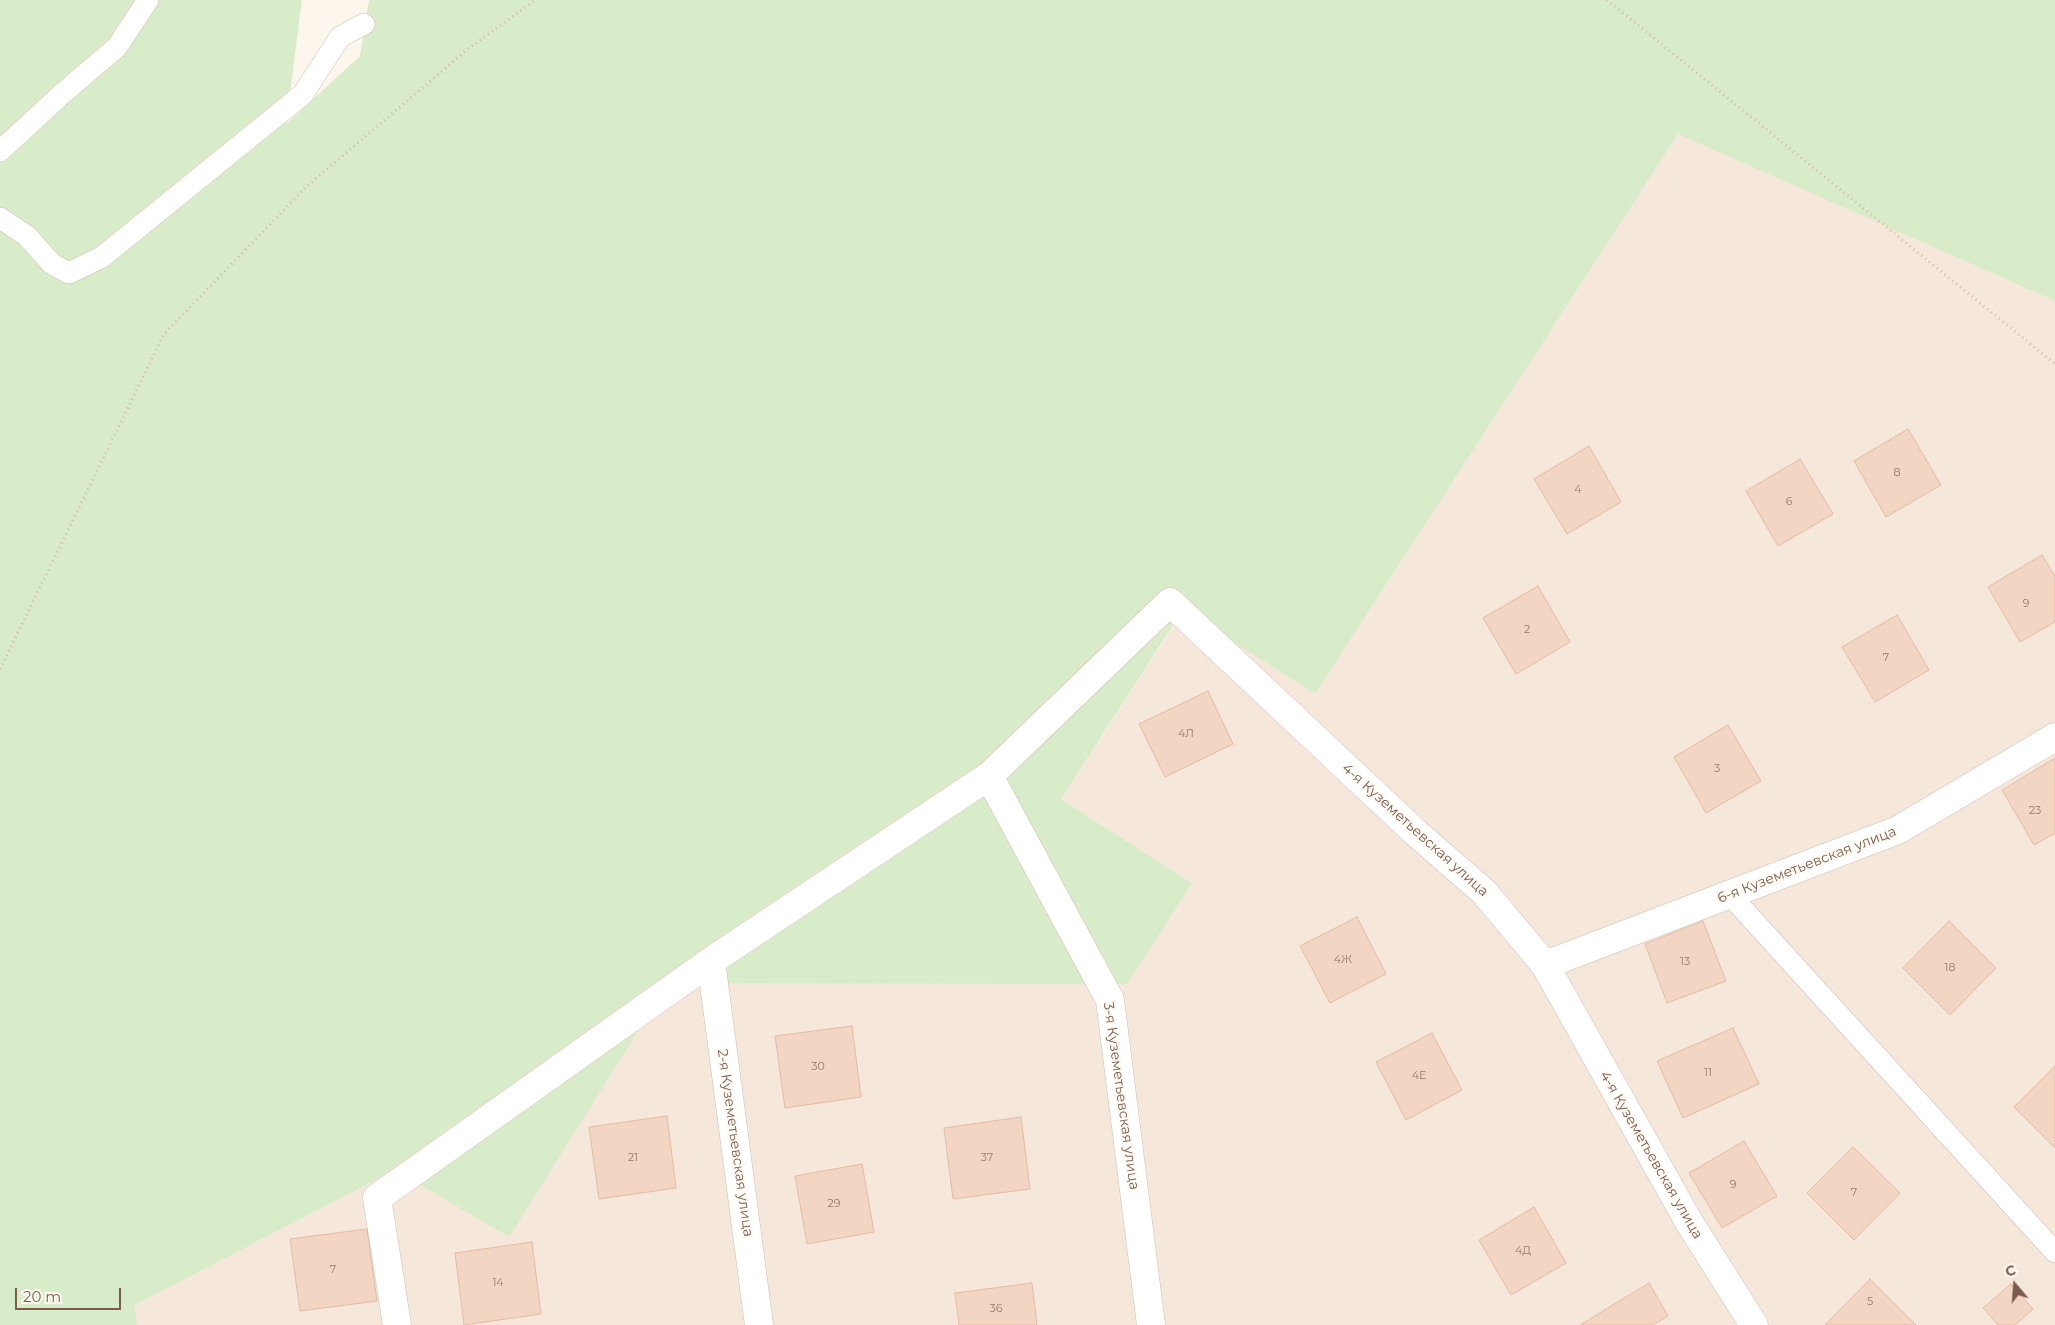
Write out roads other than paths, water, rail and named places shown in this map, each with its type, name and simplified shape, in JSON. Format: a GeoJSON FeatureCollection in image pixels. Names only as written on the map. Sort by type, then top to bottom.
{"type":"FeatureCollection","features":[{"type":"Feature","properties":{"kind":"street","name":"4-я Куземетьевская улица"},"geometry":{"type":"LineString","coordinates":[[989,776],[1170,602],[1415,832],[1484,892],[1545,965],[1689,1222],[1754,1325]]}},
{"type":"Feature","properties":{"kind":"street","name":"6-я Куземетьевская улица"},"geometry":{"type":"LineString","coordinates":[[1545,965],[1898,830],[2055,737]]}},
{"type":"Feature","properties":{"kind":"street"},"geometry":{"type":"LineString","coordinates":[[397,1325],[377,1198],[711,961],[989,776]]}},
{"type":"Feature","properties":{"kind":"street","name":"3-я Куземетьевская улица"},"geometry":{"type":"LineString","coordinates":[[989,776],[1110,1000],[1151,1325]]}},
{"type":"Feature","properties":{"kind":"street","name":"2-я Куземетьевская улица"},"geometry":{"type":"LineString","coordinates":[[711,961],[759,1325]]}},
{"type":"Feature","properties":{"kind":"lane"},"geometry":{"type":"LineString","coordinates":[[0,151],[117,47],[148,0]]}},
{"type":"Feature","properties":{"kind":"lane"},"geometry":{"type":"LineString","coordinates":[[0,218],[27,236],[52,264],[69,273],[102,257],[303,94],[340,37],[364,24]]}},
{"type":"Feature","properties":{"kind":"lane"},"geometry":{"type":"LineString","coordinates":[[1730,895],[2055,1252]]}}]}
